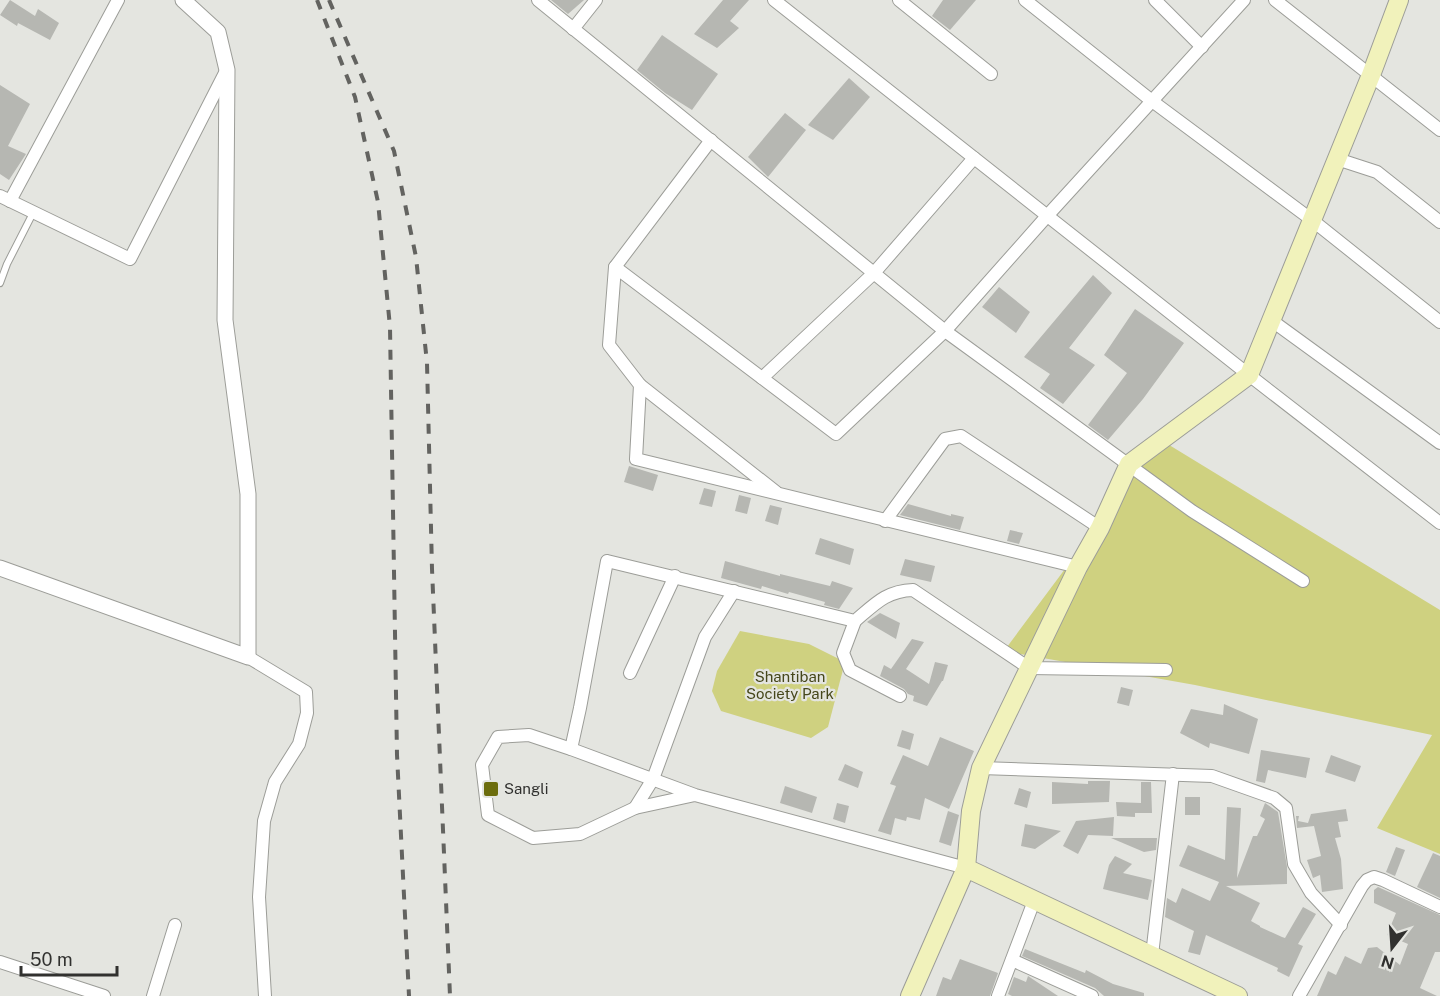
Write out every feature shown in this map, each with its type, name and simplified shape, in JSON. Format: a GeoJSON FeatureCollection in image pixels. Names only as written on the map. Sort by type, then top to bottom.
{"type":"FeatureCollection","features":[{"type":"Feature","properties":{"kind":"main road"},"geometry":{"type":"LineString","coordinates":[[911,996],[966,868],[971,811],[981,768],[1078,567],[1100,528],[1129,464],[1249,375],[1371,75],[1399,0]]}},
{"type":"Feature","properties":{"kind":"main road"},"geometry":{"type":"LineString","coordinates":[[966,868],[1238,996]]}},
{"type":"Feature","properties":{"kind":"street"},"geometry":{"type":"LineString","coordinates":[[117,0],[5,198],[130,259],[227,70]]}},
{"type":"Feature","properties":{"kind":"street"},"geometry":{"type":"LineString","coordinates":[[183,0],[218,32],[227,70],[225,320],[248,494],[248,657]]}},
{"type":"Feature","properties":{"kind":"street"},"geometry":{"type":"LineString","coordinates":[[538,0],[945,331],[1192,511],[1303,581]]}},
{"type":"Feature","properties":{"kind":"street"},"geometry":{"type":"LineString","coordinates":[[573,29],[596,0]]}},
{"type":"Feature","properties":{"kind":"street"},"geometry":{"type":"LineString","coordinates":[[774,0],[1440,523]]}},
{"type":"Feature","properties":{"kind":"street"},"geometry":{"type":"LineString","coordinates":[[899,0],[992,74]]}},
{"type":"Feature","properties":{"kind":"street"},"geometry":{"type":"LineString","coordinates":[[1025,0],[1152,101],[1312,220],[1440,322]]}},
{"type":"Feature","properties":{"kind":"street"},"geometry":{"type":"LineString","coordinates":[[1155,0],[1202,47]]}},
{"type":"Feature","properties":{"kind":"street"},"geometry":{"type":"LineString","coordinates":[[615,267],[836,434],[945,331],[1244,0]]}},
{"type":"Feature","properties":{"kind":"street"},"geometry":{"type":"LineString","coordinates":[[1275,0],[1440,130]]}},
{"type":"Feature","properties":{"kind":"street"},"geometry":{"type":"LineString","coordinates":[[711,140],[615,267],[609,345],[640,385],[779,495]]}},
{"type":"Feature","properties":{"kind":"street"},"geometry":{"type":"LineString","coordinates":[[762,378],[874,273],[974,158]]}},
{"type":"Feature","properties":{"kind":"street"},"geometry":{"type":"LineString","coordinates":[[1337,159],[1377,171],[1440,222]]}},
{"type":"Feature","properties":{"kind":"street"},"geometry":{"type":"LineString","coordinates":[[1271,320],[1440,443]]}},
{"type":"Feature","properties":{"kind":"street"},"geometry":{"type":"LineString","coordinates":[[640,385],[636,459],[1078,567]]}},
{"type":"Feature","properties":{"kind":"street"},"geometry":{"type":"LineString","coordinates":[[885,521],[945,439],[960,436],[1100,528]]}},
{"type":"Feature","properties":{"kind":"street"},"geometry":{"type":"LineString","coordinates":[[571,748],[607,561],[855,621]]}},
{"type":"Feature","properties":{"kind":"street"},"geometry":{"type":"LineString","coordinates":[[0,568],[248,657],[306,692],[307,713],[299,744],[275,782],[264,821],[259,897],[265,996]]}},
{"type":"Feature","properties":{"kind":"street"},"geometry":{"type":"LineString","coordinates":[[630,673],[675,576]]}},
{"type":"Feature","properties":{"kind":"street"},"geometry":{"type":"LineString","coordinates":[[900,696],[850,670],[843,653],[855,621],[896,591],[913,590],[1029,668],[1166,670]]}},
{"type":"Feature","properties":{"kind":"street"},"geometry":{"type":"LineString","coordinates":[[635,808],[653,779],[705,637],[734,591]]}},
{"type":"Feature","properties":{"kind":"street"},"geometry":{"type":"LineString","coordinates":[[695,795],[635,808],[580,834],[533,838],[488,815],[482,765],[498,737],[528,735],[571,748],[695,795],[966,868]]}},
{"type":"Feature","properties":{"kind":"street"},"geometry":{"type":"LineString","coordinates":[[981,768],[1212,776],[1274,798],[1286,808],[1294,864],[1311,893],[1341,925]]}},
{"type":"Feature","properties":{"kind":"street"},"geometry":{"type":"LineString","coordinates":[[1152,955],[1173,774]]}},
{"type":"Feature","properties":{"kind":"street"},"geometry":{"type":"LineString","coordinates":[[1299,996],[1341,925],[1349,905],[1367,880],[1374,877],[1440,907]]}},
{"type":"Feature","properties":{"kind":"street"},"geometry":{"type":"LineString","coordinates":[[998,996],[1034,901]]}},
{"type":"Feature","properties":{"kind":"street"},"geometry":{"type":"LineString","coordinates":[[153,996],[175,925]]}},
{"type":"Feature","properties":{"kind":"street"},"geometry":{"type":"LineString","coordinates":[[1012,960],[1092,996]]}},
{"type":"Feature","properties":{"kind":"street"},"geometry":{"type":"LineString","coordinates":[[0,962],[86,993],[104,996]]}},
{"type":"Feature","properties":{"kind":"lane"},"geometry":{"type":"LineString","coordinates":[[0,283],[33,213]]}},
{"type":"Feature","properties":{"kind":"green space"},"geometry":{"type":"Polygon","coordinates":[[[1161,440],[1440,610],[1440,854],[1377,828],[1432,735],[1195,685],[1004,651],[1161,440]]]}},
{"type":"Feature","properties":{"kind":"green space","name":"Shantiban Society Park"},"geometry":{"type":"Polygon","coordinates":[[[740,631],[809,644],[845,662],[828,727],[811,738],[721,711],[712,691],[717,671],[740,631]]]}},
{"type":"Feature","properties":{"kind":"building"},"geometry":{"type":"Polygon","coordinates":[[[10,0],[35,16],[38,9],[59,23],[50,40],[18,23],[17,26],[0,15],[10,0]]]}},
{"type":"Feature","properties":{"kind":"building"},"geometry":{"type":"Polygon","coordinates":[[[551,0],[584,0],[568,14],[551,0]]]}},
{"type":"Feature","properties":{"kind":"building"},"geometry":{"type":"Polygon","coordinates":[[[723,0],[749,0],[730,21],[739,28],[717,48],[694,34],[723,0]]]}},
{"type":"Feature","properties":{"kind":"building"},"geometry":{"type":"Polygon","coordinates":[[[943,0],[976,0],[950,30],[932,16],[943,0]]]}},
{"type":"Feature","properties":{"kind":"building"},"geometry":{"type":"Polygon","coordinates":[[[662,35],[718,74],[692,110],[665,93],[637,70],[662,35]]]}},
{"type":"Feature","properties":{"kind":"building"},"geometry":{"type":"Polygon","coordinates":[[[849,78],[870,97],[833,140],[808,125],[849,78]]]}},
{"type":"Feature","properties":{"kind":"building"},"geometry":{"type":"Polygon","coordinates":[[[0,85],[30,104],[8,146],[26,154],[9,180],[0,174],[0,85]]]}},
{"type":"Feature","properties":{"kind":"building"},"geometry":{"type":"Polygon","coordinates":[[[785,113],[806,130],[768,177],[748,157],[785,113]]]}},
{"type":"Feature","properties":{"kind":"building"},"geometry":{"type":"Polygon","coordinates":[[[1093,275],[1112,293],[1069,348],[1095,365],[1063,404],[1040,388],[1050,374],[1024,357],[1093,275]]]}},
{"type":"Feature","properties":{"kind":"building"},"geometry":{"type":"Polygon","coordinates":[[[999,287],[1030,312],[1016,333],[982,307],[999,287]]]}},
{"type":"Feature","properties":{"kind":"building"},"geometry":{"type":"Polygon","coordinates":[[[1135,309],[1184,343],[1143,399],[1108,440],[1088,425],[1127,373],[1104,355],[1135,309]]]}},
{"type":"Feature","properties":{"kind":"building"},"geometry":{"type":"Polygon","coordinates":[[[629,466],[658,475],[653,491],[624,482],[629,466]]]}},
{"type":"Feature","properties":{"kind":"building"},"geometry":{"type":"Polygon","coordinates":[[[704,488],[716,491],[712,507],[699,504],[704,488]]]}},
{"type":"Feature","properties":{"kind":"building"},"geometry":{"type":"Polygon","coordinates":[[[739,495],[751,498],[747,514],[735,511],[739,495]]]}},
{"type":"Feature","properties":{"kind":"building"},"geometry":{"type":"Polygon","coordinates":[[[908,504],[951,516],[951,514],[964,517],[960,530],[900,515],[908,504]]]}},
{"type":"Feature","properties":{"kind":"building"},"geometry":{"type":"Polygon","coordinates":[[[770,505],[782,508],[778,525],[765,521],[770,505]]]}},
{"type":"Feature","properties":{"kind":"building"},"geometry":{"type":"Polygon","coordinates":[[[1010,530],[1023,533],[1019,544],[1007,541],[1010,530]]]}},
{"type":"Feature","properties":{"kind":"building"},"geometry":{"type":"Polygon","coordinates":[[[820,538],[854,549],[850,565],[815,554],[820,538]]]}},
{"type":"Feature","properties":{"kind":"building"},"geometry":{"type":"Polygon","coordinates":[[[905,559],[935,566],[931,582],[900,575],[905,559]]]}},
{"type":"Feature","properties":{"kind":"building"},"geometry":{"type":"Polygon","coordinates":[[[725,561],[780,576],[780,574],[830,586],[832,581],[853,588],[839,609],[824,605],[825,602],[789,592],[788,594],[762,586],[761,589],[721,578],[725,561]]]}},
{"type":"Feature","properties":{"kind":"building"},"geometry":{"type":"Polygon","coordinates":[[[880,613],[900,623],[896,639],[867,622],[880,613]]]}},
{"type":"Feature","properties":{"kind":"building"},"geometry":{"type":"Polygon","coordinates":[[[912,639],[924,642],[906,669],[929,684],[935,662],[948,665],[943,681],[927,706],[913,701],[914,696],[880,676],[884,665],[891,669],[912,639]]]}},
{"type":"Feature","properties":{"kind":"building"},"geometry":{"type":"Polygon","coordinates":[[[1121,687],[1133,690],[1129,706],[1117,703],[1121,687]]]}},
{"type":"Feature","properties":{"kind":"building"},"geometry":{"type":"Polygon","coordinates":[[[1224,704],[1258,719],[1249,754],[1210,743],[1209,748],[1180,733],[1191,709],[1223,715],[1224,704]]]}},
{"type":"Feature","properties":{"kind":"building"},"geometry":{"type":"Polygon","coordinates":[[[902,730],[914,734],[910,750],[897,746],[902,730]]]}},
{"type":"Feature","properties":{"kind":"building"},"geometry":{"type":"Polygon","coordinates":[[[940,737],[974,751],[949,809],[925,798],[920,820],[907,817],[906,821],[895,818],[891,835],[878,831],[896,786],[890,784],[903,755],[928,766],[940,737]]]}},
{"type":"Feature","properties":{"kind":"building"},"geometry":{"type":"Polygon","coordinates":[[[1261,750],[1310,758],[1306,778],[1268,770],[1265,783],[1256,781],[1261,750]]]}},
{"type":"Feature","properties":{"kind":"building"},"geometry":{"type":"Polygon","coordinates":[[[1331,755],[1361,766],[1355,782],[1325,772],[1331,755]]]}},
{"type":"Feature","properties":{"kind":"building"},"geometry":{"type":"Polygon","coordinates":[[[845,764],[863,772],[858,788],[838,780],[845,764]]]}},
{"type":"Feature","properties":{"kind":"building"},"geometry":{"type":"Polygon","coordinates":[[[1088,781],[1110,781],[1109,802],[1052,804],[1052,782],[1088,784],[1088,781]]]}},
{"type":"Feature","properties":{"kind":"building"},"geometry":{"type":"Polygon","coordinates":[[[1141,782],[1151,782],[1152,813],[1135,813],[1135,817],[1117,816],[1116,802],[1141,803],[1141,782]]]}},
{"type":"Feature","properties":{"kind":"building"},"geometry":{"type":"Polygon","coordinates":[[[785,786],[817,797],[812,813],[780,803],[785,786]]]}},
{"type":"Feature","properties":{"kind":"building"},"geometry":{"type":"Polygon","coordinates":[[[1019,788],[1031,792],[1027,808],[1014,804],[1019,788]]]}},
{"type":"Feature","properties":{"kind":"building"},"geometry":{"type":"Polygon","coordinates":[[[1185,797],[1200,797],[1200,815],[1185,815],[1185,797]]]}},
{"type":"Feature","properties":{"kind":"building"},"geometry":{"type":"Polygon","coordinates":[[[837,803],[849,806],[845,823],[833,819],[837,803]]]}},
{"type":"Feature","properties":{"kind":"building"},"geometry":{"type":"Polygon","coordinates":[[[1265,803],[1278,812],[1287,867],[1287,884],[1226,886],[1260,903],[1251,921],[1285,938],[1303,907],[1316,914],[1298,944],[1303,946],[1289,977],[1277,971],[1278,968],[1206,935],[1200,955],[1188,952],[1194,931],[1165,917],[1167,898],[1176,903],[1182,888],[1210,901],[1219,882],[1179,866],[1188,845],[1225,860],[1227,807],[1241,808],[1237,878],[1253,836],[1257,836],[1265,819],[1260,816],[1265,803]]]}},
{"type":"Feature","properties":{"kind":"building"},"geometry":{"type":"Polygon","coordinates":[[[1346,809],[1348,821],[1338,822],[1341,837],[1335,838],[1341,859],[1343,889],[1322,892],[1320,875],[1313,878],[1307,860],[1321,856],[1314,826],[1297,828],[1296,816],[1299,816],[1298,821],[1308,823],[1311,814],[1346,809]]]}},
{"type":"Feature","properties":{"kind":"building"},"geometry":{"type":"Polygon","coordinates":[[[948,811],[959,815],[951,846],[939,842],[948,811]]]}},
{"type":"Feature","properties":{"kind":"building"},"geometry":{"type":"Polygon","coordinates":[[[1114,817],[1113,836],[1088,835],[1078,854],[1063,846],[1076,821],[1114,817]]]}},
{"type":"Feature","properties":{"kind":"building"},"geometry":{"type":"Polygon","coordinates":[[[1025,824],[1061,831],[1035,849],[1021,846],[1025,824]]]}},
{"type":"Feature","properties":{"kind":"building"},"geometry":{"type":"Polygon","coordinates":[[[1111,838],[1157,838],[1156,850],[1144,852],[1111,838]]]}},
{"type":"Feature","properties":{"kind":"building"},"geometry":{"type":"Polygon","coordinates":[[[1396,847],[1405,850],[1395,876],[1386,872],[1396,847]]]}},
{"type":"Feature","properties":{"kind":"building"},"geometry":{"type":"Polygon","coordinates":[[[1433,853],[1440,856],[1440,898],[1417,887],[1433,853]]]}},
{"type":"Feature","properties":{"kind":"building"},"geometry":{"type":"Polygon","coordinates":[[[1115,856],[1132,864],[1123,873],[1152,880],[1148,900],[1103,889],[1109,865],[1115,856]]]}},
{"type":"Feature","properties":{"kind":"building"},"geometry":{"type":"Polygon","coordinates":[[[1378,887],[1440,915],[1440,952],[1435,952],[1420,988],[1437,996],[1317,996],[1328,971],[1336,975],[1345,956],[1361,964],[1368,948],[1377,947],[1400,965],[1408,944],[1387,935],[1396,913],[1374,903],[1374,890],[1378,887]]]}},
{"type":"Feature","properties":{"kind":"building"},"geometry":{"type":"Polygon","coordinates":[[[1025,949],[1085,973],[1086,970],[1113,984],[1144,993],[1144,996],[1104,996],[1095,988],[1022,956],[1025,949]]]}},
{"type":"Feature","properties":{"kind":"building"},"geometry":{"type":"Polygon","coordinates":[[[960,959],[998,973],[990,996],[936,996],[943,977],[951,980],[960,959]]]}},
{"type":"Feature","properties":{"kind":"building"},"geometry":{"type":"Polygon","coordinates":[[[1028,976],[1058,996],[1012,996],[1008,994],[1014,977],[1026,982],[1028,976]]]}},
{"type":"Feature","properties":{"kind":"railway"},"geometry":{"type":"LineString","coordinates":[[317,0],[355,97],[378,202],[390,327],[397,755],[409,996]]}},
{"type":"Feature","properties":{"kind":"railway"},"geometry":{"type":"LineString","coordinates":[[329,0],[394,151],[416,257],[427,363],[432,569],[450,996]]}},
{"type":"Feature","properties":{"kind":"place","name":"Sangli"},"geometry":{"type":"Point","coordinates":[491,789]}}]}
